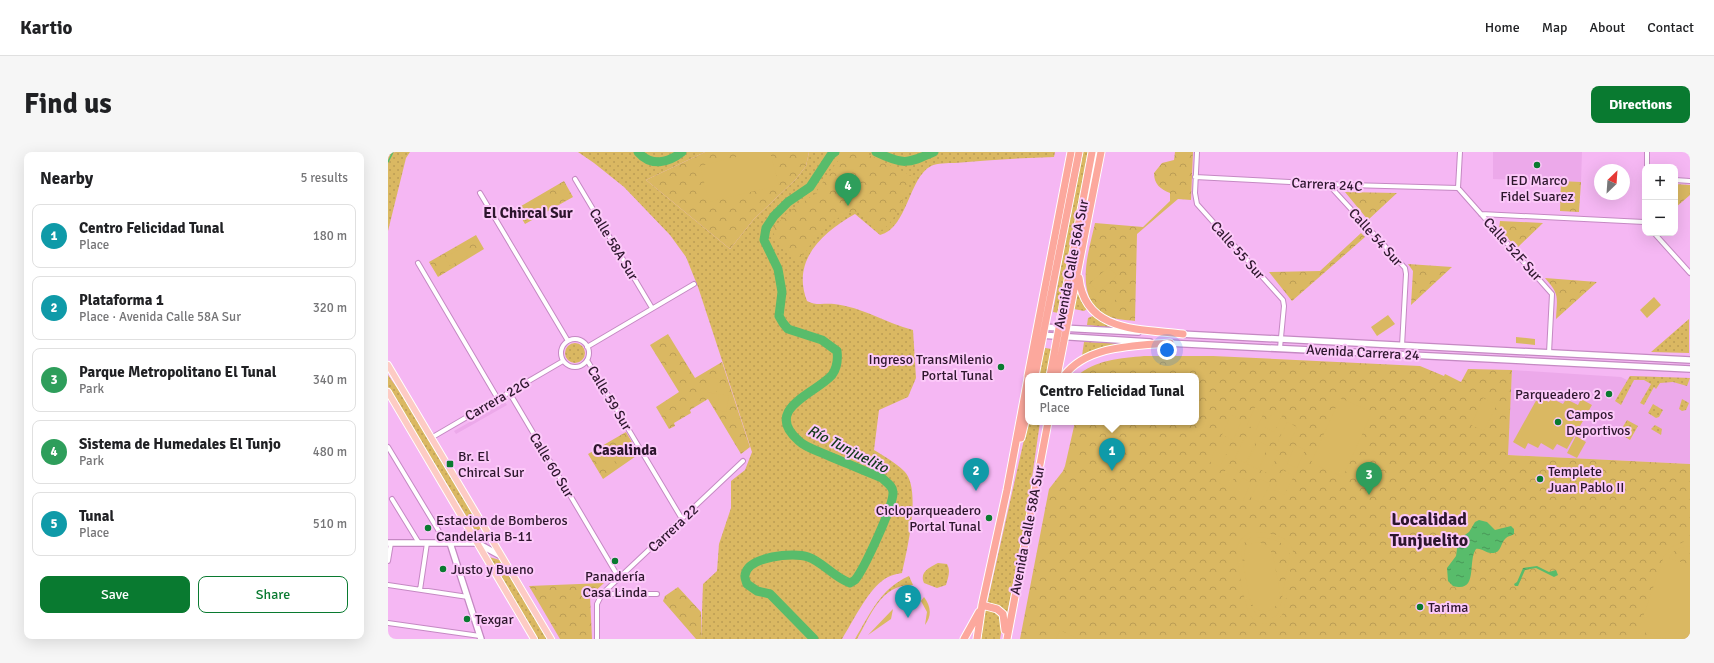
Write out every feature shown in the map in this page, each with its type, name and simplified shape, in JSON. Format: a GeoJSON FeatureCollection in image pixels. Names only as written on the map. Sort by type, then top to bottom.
{"type":"FeatureCollection","features":[{"type":"Feature","properties":{"kind":"highway","name":"Avenida Calle 56A Sur"},"geometry":{"type":"LineString","coordinates":[[1042,326],[1071,152]]}},
{"type":"Feature","properties":{"kind":"highway","name":"Avenida Calle 56A Sur"},"geometry":{"type":"LineString","coordinates":[[1042,326],[1068,214],[1079,152]]}},
{"type":"Feature","properties":{"kind":"highway","name":"Avenida Calle 56A Sur"},"geometry":{"type":"LineString","coordinates":[[1051,373],[1092,152]]}},
{"type":"Feature","properties":{"kind":"highway","name":"Avenida Calle 56A Sur"},"geometry":{"type":"LineString","coordinates":[[1067,328],[1101,152]]}},
{"type":"Feature","properties":{"kind":"highway"},"geometry":{"type":"LineString","coordinates":[[1064,192],[1068,214]]}},
{"type":"Feature","properties":{"kind":"highway"},"geometry":{"type":"LineString","coordinates":[[1079,268],[1082,295],[1088,306],[1100,318],[1120,326],[1183,334]]}},
{"type":"Feature","properties":{"kind":"highway","name":"Avenida Calle 58A Sur"},"geometry":{"type":"LineString","coordinates":[[1029,373],[1042,326]]}},
{"type":"Feature","properties":{"kind":"highway"},"geometry":{"type":"LineString","coordinates":[[1058,373],[1067,328]]}},
{"type":"Feature","properties":{"kind":"highway","name":"Avenida Calle 58A Sur"},"geometry":{"type":"LineString","coordinates":[[1035,373],[1040,335]]}},
{"type":"Feature","properties":{"kind":"highway"},"geometry":{"type":"LineString","coordinates":[[1067,373],[1079,362],[1106,351],[1170,343]]}},
{"type":"Feature","properties":{"kind":"highway","name":"Avenida Calle 58A Sur"},"geometry":{"type":"LineString","coordinates":[[977,639],[982,605],[1011,473],[1025,394]]}},
{"type":"Feature","properties":{"kind":"highway","name":"Avenida Calle 58A Sur"},"geometry":{"type":"LineString","coordinates":[[1011,473],[1025,420]]}},
{"type":"Feature","properties":{"kind":"highway"},"geometry":{"type":"LineString","coordinates":[[1042,447],[1044,425]]}},
{"type":"Feature","properties":{"kind":"highway","name":"Avenida Calle 58A Sur"},"geometry":{"type":"LineString","coordinates":[[1006,639],[1047,425]]}},
{"type":"Feature","properties":{"kind":"highway"},"geometry":{"type":"LineString","coordinates":[[964,639],[982,605],[997,609],[1004,614],[1006,639]]}},
{"type":"Feature","properties":{"kind":"main road","name":"Avenida Carrera 24"},"geometry":{"type":"LineString","coordinates":[[1042,326],[1690,360]]}},
{"type":"Feature","properties":{"kind":"main road","name":"Avenida Carrera 24"},"geometry":{"type":"LineString","coordinates":[[1040,335],[1690,369]]}},
{"type":"Feature","properties":{"kind":"main road"},"geometry":{"type":"LineString","coordinates":[[388,365],[551,639]]}},
{"type":"Feature","properties":{"kind":"main road"},"geometry":{"type":"LineString","coordinates":[[388,392],[534,639]]}},
{"type":"Feature","properties":{"kind":"main road"},"geometry":{"type":"LineString","coordinates":[[389,543],[477,543],[486,539],[489,534]]}},
{"type":"Feature","properties":{"kind":"main road"},"geometry":{"type":"LineString","coordinates":[[448,543],[468,597],[480,638]]}},
{"type":"Feature","properties":{"kind":"main road"},"geometry":{"type":"LineString","coordinates":[[477,543],[502,557]]}},
{"type":"Feature","properties":{"kind":"street","name":"Calle 55 Sur"},"geometry":{"type":"LineString","coordinates":[[1196,152],[1195,199],[1197,204],[1282,300],[1284,306],[1280,348]]}},
{"type":"Feature","properties":{"kind":"street"},"geometry":{"type":"LineString","coordinates":[[1458,188],[1460,152]]}},
{"type":"Feature","properties":{"kind":"street"},"geometry":{"type":"LineString","coordinates":[[1647,152],[1647,164]]}},
{"type":"Feature","properties":{"kind":"street","name":"Carrera 24C"},"geometry":{"type":"LineString","coordinates":[[1195,177],[1328,184],[1458,188]]}},
{"type":"Feature","properties":{"kind":"street","name":"Calle 58A Sur"},"geometry":{"type":"LineString","coordinates":[[575,179],[652,308]]}},
{"type":"Feature","properties":{"kind":"street"},"geometry":{"type":"LineString","coordinates":[[1678,180],[1690,181]]}},
{"type":"Feature","properties":{"kind":"street","name":"Calle 54 Sur"},"geometry":{"type":"LineString","coordinates":[[1328,184],[1405,268],[1406,274],[1402,346]]}},
{"type":"Feature","properties":{"kind":"street","name":"Calle 52F Sur"},"geometry":{"type":"LineString","coordinates":[[1458,188],[1552,294],[1549,353]]}},
{"type":"Feature","properties":{"kind":"street"},"geometry":{"type":"LineString","coordinates":[[480,193],[568,341]]}},
{"type":"Feature","properties":{"kind":"street"},"geometry":{"type":"LineString","coordinates":[[1481,214],[1642,223]]}},
{"type":"Feature","properties":{"kind":"street"},"geometry":{"type":"LineString","coordinates":[[1657,236],[1690,273]]}},
{"type":"Feature","properties":{"kind":"street"},"geometry":{"type":"LineString","coordinates":[[418,263],[498,399]]}},
{"type":"Feature","properties":{"kind":"street"},"geometry":{"type":"LineString","coordinates":[[587,347],[694,284]]}},
{"type":"Feature","properties":{"kind":"street"},"geometry":{"type":"LineString","coordinates":[[579,340],[587,347],[589,352],[587,360],[581,366],[569,366],[561,357],[561,348],[568,341],[579,340]]}},
{"type":"Feature","properties":{"kind":"street","name":"Calle 59 Sur"},"geometry":{"type":"LineString","coordinates":[[587,360],[682,519]]}},
{"type":"Feature","properties":{"kind":"street","name":"Carrera 22G"},"geometry":{"type":"LineString","coordinates":[[431,438],[563,361]]}},
{"type":"Feature","properties":{"kind":"street","name":"Calle 60 Sur"},"geometry":{"type":"LineString","coordinates":[[509,392],[619,578]]}},
{"type":"Feature","properties":{"kind":"street"},"geometry":{"type":"LineString","coordinates":[[388,447],[448,543]]}},
{"type":"Feature","properties":{"kind":"street","name":"Carrera 22"},"geometry":{"type":"LineString","coordinates":[[602,594],[743,462]]}},
{"type":"Feature","properties":{"kind":"street"},"geometry":{"type":"LineString","coordinates":[[392,499],[419,543]]}},
{"type":"Feature","properties":{"kind":"street"},"geometry":{"type":"LineString","coordinates":[[388,561],[389,543]]}},
{"type":"Feature","properties":{"kind":"street"},"geometry":{"type":"LineString","coordinates":[[420,590],[427,543]]}},
{"type":"Feature","properties":{"kind":"street"},"geometry":{"type":"LineString","coordinates":[[388,585],[468,597]]}},
{"type":"Feature","properties":{"kind":"street"},"geometry":{"type":"LineString","coordinates":[[597,639],[597,604],[602,594],[657,594]]}},
{"type":"Feature","properties":{"kind":"street"},"geometry":{"type":"LineString","coordinates":[[388,623],[480,638]]}},
{"type":"Feature","properties":{"kind":"shaded area","name":"IED Marco Fidel Suarez"},"geometry":{"type":"Polygon","coordinates":[[[1493,152],[1582,152],[1581,182],[1493,179],[1493,152]]]}},
{"type":"Feature","properties":{"kind":"shaded area"},"geometry":{"type":"Polygon","coordinates":[[[1512,370],[1621,377],[1627,380],[1630,376],[1690,378],[1690,464],[1507,455],[1512,370]]]}},
{"type":"Feature","properties":{"kind":"shaded area"},"geometry":{"type":"Polygon","coordinates":[[[505,402],[507,405],[456,434],[454,431],[505,402]]]}},
{"type":"Feature","properties":{"kind":"green space"},"geometry":{"type":"Polygon","coordinates":[[[388,152],[410,152],[406,158],[388,231],[388,152]]]}},
{"type":"Feature","properties":{"kind":"green space"},"geometry":{"type":"Polygon","coordinates":[[[578,152],[705,152],[646,180],[730,249],[754,219],[796,179],[806,166],[809,152],[1055,152],[1054,157],[943,163],[931,166],[924,172],[918,181],[902,213],[889,231],[880,235],[855,214],[832,229],[813,249],[807,260],[803,273],[803,286],[807,301],[854,308],[913,330],[916,378],[908,397],[879,410],[874,450],[894,462],[904,471],[909,479],[912,491],[912,520],[902,573],[884,579],[876,586],[865,600],[842,639],[701,639],[703,584],[717,571],[719,544],[731,508],[731,481],[745,470],[752,452],[698,287],[686,257],[670,235],[624,187],[578,152]]]}},
{"type":"Feature","properties":{"kind":"green space"},"geometry":{"type":"Polygon","coordinates":[[[705,152],[809,152],[806,166],[796,179],[754,219],[730,249],[646,180],[705,152]]]}},
{"type":"Feature","properties":{"kind":"green space"},"geometry":{"type":"Polygon","coordinates":[[[756,152],[770,152],[779,185],[709,202],[700,166],[756,152]]]}},
{"type":"Feature","properties":{"kind":"green space"},"geometry":{"type":"Polygon","coordinates":[[[845,152],[863,152],[912,176],[908,189],[896,214],[882,230],[875,226],[861,213],[851,212],[845,214],[821,233],[797,262],[778,243],[772,230],[788,212],[815,194],[845,152]]]}},
{"type":"Feature","properties":{"kind":"green space"},"geometry":{"type":"Polygon","coordinates":[[[1081,152],[1089,152],[1059,313],[1053,312],[1081,152]]]}},
{"type":"Feature","properties":{"kind":"green space"},"geometry":{"type":"Polygon","coordinates":[[[1175,152],[1193,152],[1191,200],[1178,199],[1137,234],[1135,321],[1105,315],[1095,307],[1089,297],[1086,285],[1087,259],[1095,223],[1143,227],[1170,201],[1170,193],[1158,186],[1154,173],[1162,163],[1174,160],[1175,152]]]}},
{"type":"Feature","properties":{"kind":"green space"},"geometry":{"type":"Polygon","coordinates":[[[564,181],[573,197],[525,224],[516,209],[564,181]]]}},
{"type":"Feature","properties":{"kind":"green space"},"geometry":{"type":"Polygon","coordinates":[[[1561,181],[1581,182],[1579,212],[1560,211],[1561,181]]]}},
{"type":"Feature","properties":{"kind":"green space"},"geometry":{"type":"Polygon","coordinates":[[[1678,184],[1690,185],[1690,195],[1678,205],[1678,184]]]}},
{"type":"Feature","properties":{"kind":"green space"},"geometry":{"type":"Polygon","coordinates":[[[1567,186],[1578,186],[1577,206],[1566,206],[1567,186]]]}},
{"type":"Feature","properties":{"kind":"green space"},"geometry":{"type":"Polygon","coordinates":[[[1345,192],[1397,193],[1368,220],[1345,192]]]}},
{"type":"Feature","properties":{"kind":"green space"},"geometry":{"type":"Polygon","coordinates":[[[550,193],[555,202],[538,212],[532,203],[550,193]]]}},
{"type":"Feature","properties":{"kind":"green space"},"geometry":{"type":"Polygon","coordinates":[[[1500,221],[1543,223],[1517,248],[1499,229],[1500,221]]]}},
{"type":"Feature","properties":{"kind":"green space"},"geometry":{"type":"Polygon","coordinates":[[[1361,233],[1365,237],[1292,301],[1269,272],[1320,271],[1361,233]]]}},
{"type":"Feature","properties":{"kind":"green space"},"geometry":{"type":"Polygon","coordinates":[[[476,235],[484,249],[438,277],[429,262],[476,235]]]}},
{"type":"Feature","properties":{"kind":"green space"},"geometry":{"type":"Polygon","coordinates":[[[463,247],[468,256],[450,266],[445,258],[463,247]]]}},
{"type":"Feature","properties":{"kind":"green space"},"geometry":{"type":"Polygon","coordinates":[[[1408,264],[1452,267],[1411,305],[1413,271],[1408,264]]]}},
{"type":"Feature","properties":{"kind":"green space"},"geometry":{"type":"Polygon","coordinates":[[[1109,267],[1117,276],[1098,292],[1090,283],[1109,267]]]}},
{"type":"Feature","properties":{"kind":"green space"},"geometry":{"type":"Polygon","coordinates":[[[1545,278],[1597,282],[1556,319],[1557,306],[1555,293],[1545,278]]]}},
{"type":"Feature","properties":{"kind":"green space"},"geometry":{"type":"Polygon","coordinates":[[[1113,286],[1121,295],[1106,308],[1098,299],[1113,286]]]}},
{"type":"Feature","properties":{"kind":"green space"},"geometry":{"type":"Polygon","coordinates":[[[1078,288],[1087,309],[1084,311],[1074,309],[1078,288]]]}},
{"type":"Feature","properties":{"kind":"green space"},"geometry":{"type":"Polygon","coordinates":[[[1654,297],[1661,305],[1647,318],[1640,310],[1654,297]]]}},
{"type":"Feature","properties":{"kind":"green space"},"geometry":{"type":"Polygon","coordinates":[[[1388,315],[1395,324],[1377,336],[1371,327],[1388,315]]]}},
{"type":"Feature","properties":{"kind":"green space"},"geometry":{"type":"Polygon","coordinates":[[[1093,316],[1116,328],[1087,325],[1088,318],[1093,316]]]}},
{"type":"Feature","properties":{"kind":"green space"},"geometry":{"type":"Polygon","coordinates":[[[1689,319],[1689,353],[1651,352],[1689,319]]]}},
{"type":"Feature","properties":{"kind":"green space"},"geometry":{"type":"Polygon","coordinates":[[[668,334],[695,378],[722,362],[750,447],[741,454],[708,399],[690,410],[691,413],[674,423],[675,426],[669,429],[656,407],[679,392],[650,345],[668,334]]]}},
{"type":"Feature","properties":{"kind":"green space"},"geometry":{"type":"Polygon","coordinates":[[[1516,337],[1535,339],[1535,345],[1516,343],[1516,337]]]}},
{"type":"Feature","properties":{"kind":"green space"},"geometry":{"type":"Polygon","coordinates":[[[1084,342],[1133,344],[1093,351],[1082,356],[1084,342]]]}},
{"type":"Feature","properties":{"kind":"green space"},"geometry":{"type":"Polygon","coordinates":[[[575,343],[582,346],[585,353],[582,360],[575,363],[568,360],[565,353],[568,346],[575,343]]]}},
{"type":"Feature","properties":{"kind":"green space"},"geometry":{"type":"Polygon","coordinates":[[[1045,348],[1052,349],[1048,373],[1039,373],[1045,348]]]}},
{"type":"Feature","properties":{"kind":"green space"},"geometry":{"type":"Polygon","coordinates":[[[1144,356],[1213,356],[1420,366],[1444,376],[1445,374],[1461,382],[1468,369],[1512,370],[1508,455],[1690,464],[1690,639],[1020,639],[1049,489],[1063,471],[1065,466],[1074,425],[1199,425],[1199,373],[1081,373],[1092,366],[1118,359],[1144,356]]]}},
{"type":"Feature","properties":{"kind":"green space"},"geometry":{"type":"Polygon","coordinates":[[[388,375],[400,392],[481,528],[476,532],[388,387],[388,375]]]}},
{"type":"Feature","properties":{"kind":"green space"},"geometry":{"type":"Polygon","coordinates":[[[1630,376],[1690,378],[1687,386],[1673,382],[1660,383],[1656,389],[1654,387],[1644,405],[1640,403],[1651,384],[1644,380],[1634,380],[1621,405],[1615,401],[1630,376]]]}},
{"type":"Feature","properties":{"kind":"green space"},"geometry":{"type":"Polygon","coordinates":[[[710,377],[719,379],[716,394],[707,392],[710,377]]]}},
{"type":"Feature","properties":{"kind":"green space"},"geometry":{"type":"Polygon","coordinates":[[[719,394],[729,396],[726,412],[717,410],[719,394]]]}},
{"type":"Feature","properties":{"kind":"green space"},"geometry":{"type":"Polygon","coordinates":[[[1538,397],[1549,402],[1551,398],[1563,404],[1566,399],[1578,405],[1581,399],[1592,405],[1567,449],[1557,444],[1553,450],[1541,443],[1538,448],[1528,443],[1525,449],[1513,442],[1538,397]]]}},
{"type":"Feature","properties":{"kind":"green space"},"geometry":{"type":"Polygon","coordinates":[[[1340,398],[1372,412],[1343,477],[1311,463],[1340,398]]]}},
{"type":"Feature","properties":{"kind":"green space"},"geometry":{"type":"Polygon","coordinates":[[[1483,398],[1497,404],[1484,431],[1471,425],[1483,398]]]}},
{"type":"Feature","properties":{"kind":"green space"},"geometry":{"type":"Polygon","coordinates":[[[1682,399],[1689,403],[1686,410],[1682,411],[1679,409],[1682,399]]]}},
{"type":"Feature","properties":{"kind":"green space"},"geometry":{"type":"Polygon","coordinates":[[[1653,404],[1663,410],[1659,417],[1656,418],[1648,413],[1653,404]]]}},
{"type":"Feature","properties":{"kind":"green space"},"geometry":{"type":"Polygon","coordinates":[[[1255,407],[1264,412],[1256,430],[1247,425],[1255,407]]]}},
{"type":"Feature","properties":{"kind":"green space"},"geometry":{"type":"Polygon","coordinates":[[[1274,409],[1283,414],[1274,432],[1265,428],[1274,409]]]}},
{"type":"Feature","properties":{"kind":"green space"},"geometry":{"type":"Polygon","coordinates":[[[1231,415],[1242,420],[1233,440],[1222,435],[1231,415]]]}},
{"type":"Feature","properties":{"kind":"green space"},"geometry":{"type":"Polygon","coordinates":[[[1627,420],[1638,426],[1630,440],[1619,433],[1627,420]]]}},
{"type":"Feature","properties":{"kind":"green space"},"geometry":{"type":"Polygon","coordinates":[[[1287,422],[1297,427],[1288,446],[1278,441],[1287,422]]]}},
{"type":"Feature","properties":{"kind":"green space"},"geometry":{"type":"Polygon","coordinates":[[[1027,425],[1040,425],[1024,533],[1007,614],[1002,609],[987,604],[1027,425]]]}},
{"type":"Feature","properties":{"kind":"green space"},"geometry":{"type":"Polygon","coordinates":[[[1655,425],[1662,429],[1661,435],[1651,429],[1655,425]]]}},
{"type":"Feature","properties":{"kind":"green space"},"geometry":{"type":"Polygon","coordinates":[[[626,432],[639,454],[603,479],[588,454],[626,432]]]}},
{"type":"Feature","properties":{"kind":"green space"},"geometry":{"type":"Polygon","coordinates":[[[1245,436],[1256,441],[1246,463],[1235,458],[1245,436]]]}},
{"type":"Feature","properties":{"kind":"green space"},"geometry":{"type":"Polygon","coordinates":[[[1576,436],[1586,442],[1577,458],[1567,453],[1576,436]]]}},
{"type":"Feature","properties":{"kind":"green space"},"geometry":{"type":"Polygon","coordinates":[[[1219,441],[1230,446],[1220,467],[1210,462],[1219,441]]]}},
{"type":"Feature","properties":{"kind":"green space"},"geometry":{"type":"Polygon","coordinates":[[[1258,441],[1268,446],[1258,469],[1247,464],[1258,441]]]}},
{"type":"Feature","properties":{"kind":"green space"},"geometry":{"type":"Polygon","coordinates":[[[1295,445],[1305,450],[1297,468],[1287,464],[1295,445]]]}},
{"type":"Feature","properties":{"kind":"green space"},"geometry":{"type":"Polygon","coordinates":[[[1270,447],[1279,451],[1269,474],[1259,469],[1270,447]]]}},
{"type":"Feature","properties":{"kind":"green space"},"geometry":{"type":"Polygon","coordinates":[[[608,449],[617,466],[608,471],[599,454],[608,449]]]}},
{"type":"Feature","properties":{"kind":"green space"},"geometry":{"type":"Polygon","coordinates":[[[1228,465],[1238,470],[1229,488],[1219,483],[1228,465]]]}},
{"type":"Feature","properties":{"kind":"green space"},"geometry":{"type":"Polygon","coordinates":[[[1283,470],[1294,476],[1284,495],[1274,490],[1283,470]]]}},
{"type":"Feature","properties":{"kind":"green space"},"geometry":{"type":"Polygon","coordinates":[[[1242,478],[1251,482],[1243,501],[1233,496],[1242,478]]]}},
{"type":"Feature","properties":{"kind":"green space"},"geometry":{"type":"Polygon","coordinates":[[[1260,479],[1270,484],[1261,503],[1251,498],[1260,479]]]}},
{"type":"Feature","properties":{"kind":"green space"},"geometry":{"type":"Polygon","coordinates":[[[1251,532],[1276,535],[1287,541],[1291,545],[1293,551],[1284,611],[1277,620],[1268,624],[1258,622],[1250,615],[1243,592],[1237,561],[1237,548],[1240,540],[1251,532]],[[1251,537],[1243,544],[1241,552],[1251,606],[1257,616],[1268,619],[1279,613],[1290,554],[1288,549],[1279,542],[1269,538],[1251,537]]]}},
{"type":"Feature","properties":{"kind":"green space"},"geometry":{"type":"Polygon","coordinates":[[[1686,541],[1690,541],[1690,547],[1678,549],[1669,558],[1690,565],[1690,639],[1666,639],[1645,632],[1645,639],[1639,639],[1639,629],[1664,556],[1671,547],[1686,541]]]}},
{"type":"Feature","properties":{"kind":"green space"},"geometry":{"type":"Polygon","coordinates":[[[1255,542],[1263,543],[1271,550],[1278,582],[1278,603],[1274,608],[1268,611],[1261,611],[1254,607],[1248,587],[1244,559],[1245,552],[1246,547],[1255,542]]]}},
{"type":"Feature","properties":{"kind":"green space"},"geometry":{"type":"Polygon","coordinates":[[[489,557],[500,560],[547,639],[538,639],[489,557]]]}},
{"type":"Feature","properties":{"kind":"green space"},"geometry":{"type":"Polygon","coordinates":[[[938,563],[947,564],[949,572],[946,585],[937,588],[924,583],[923,576],[926,570],[938,563]]]}},
{"type":"Feature","properties":{"kind":"green space"},"geometry":{"type":"Polygon","coordinates":[[[909,576],[913,585],[902,586],[885,595],[872,611],[857,639],[855,639],[871,612],[883,595],[899,581],[909,576]]]}},
{"type":"Feature","properties":{"kind":"green space"},"geometry":{"type":"Polygon","coordinates":[[[604,583],[590,596],[592,639],[560,639],[529,586],[604,583]]]}},
{"type":"Feature","properties":{"kind":"green space"},"geometry":{"type":"Polygon","coordinates":[[[678,587],[701,612],[701,639],[696,639],[663,601],[665,596],[678,587]]]}},
{"type":"Feature","properties":{"kind":"green space"},"geometry":{"type":"Polygon","coordinates":[[[924,597],[930,611],[929,618],[925,625],[927,612],[921,601],[924,597]]]}},
{"type":"Feature","properties":{"kind":"green space"},"geometry":{"type":"Polygon","coordinates":[[[985,608],[999,612],[1003,622],[1000,639],[980,639],[985,608]]]}},
{"type":"Feature","properties":{"kind":"green space"},"geometry":{"type":"Polygon","coordinates":[[[893,609],[891,619],[868,635],[893,609]]]}},
{"type":"Feature","properties":{"kind":"green space"},"geometry":{"type":"Polygon","coordinates":[[[1060,630],[1078,639],[1056,639],[1060,630]]]}},
{"type":"Feature","properties":{"kind":"water"},"geometry":{"type":"Polygon","coordinates":[[[1479,520],[1487,522],[1495,530],[1511,526],[1514,529],[1514,534],[1504,540],[1499,550],[1495,553],[1489,553],[1476,549],[1473,555],[1469,581],[1466,585],[1461,587],[1453,586],[1448,581],[1447,568],[1456,556],[1458,542],[1469,532],[1475,522],[1479,520]]]}},
{"type":"Feature","properties":{"kind":"water"},"geometry":{"type":"Polygon","coordinates":[[[1537,566],[1549,572],[1556,570],[1558,575],[1554,577],[1536,568],[1525,570],[1518,586],[1515,586],[1514,584],[1517,582],[1523,568],[1537,566]]]}},
{"type":"Feature","properties":{"kind":"waterway"},"geometry":{"type":"LineString","coordinates":[[388,162],[393,152]]}},
{"type":"Feature","properties":{"kind":"waterway","name":"Río Tunjuelito"},"geometry":{"type":"LineString","coordinates":[[638,152],[648,160],[660,162],[671,159],[682,152]]}},
{"type":"Feature","properties":{"kind":"waterway","name":"Río Tunjuelito"},"geometry":{"type":"LineString","coordinates":[[814,639],[770,594],[757,591],[747,584],[745,576],[748,569],[754,563],[772,557],[783,555],[801,556],[813,559],[838,577],[850,583],[855,580],[859,574],[871,551],[889,510],[893,492],[891,486],[882,478],[805,446],[789,430],[786,420],[789,411],[795,403],[832,375],[837,363],[837,351],[822,340],[788,329],[783,323],[779,316],[782,292],[778,269],[764,240],[766,228],[774,216],[788,202],[810,187],[831,155],[835,152]]}},
{"type":"Feature","properties":{"kind":"waterway","name":"Río Tunjuelito"},"geometry":{"type":"LineString","coordinates":[[876,152],[899,161],[911,161],[934,152]]}},
{"type":"Feature","properties":{"kind":"place","name":"IED Marco Fidel Suarez"},"geometry":{"type":"Point","coordinates":[1537,165]}},
{"type":"Feature","properties":{"kind":"place","name":"Sistema de Humedales El Tunjo"},"geometry":{"type":"Point","coordinates":[848,206]}},
{"type":"Feature","properties":{"kind":"place","name":"Ingreso TransMilenio Portal Tunal"},"geometry":{"type":"Point","coordinates":[1001,367]}},
{"type":"Feature","properties":{"kind":"place","name":"Parqueadero 2"},"geometry":{"type":"Point","coordinates":[1609,394]}},
{"type":"Feature","properties":{"kind":"place","name":"Campos Deportivos"},"geometry":{"type":"Point","coordinates":[1558,422]}},
{"type":"Feature","properties":{"kind":"place","name":"Br. El Chircal Sur"},"geometry":{"type":"Point","coordinates":[450,464]}},
{"type":"Feature","properties":{"kind":"place","name":"Centro Felicidad Tunal"},"geometry":{"type":"Point","coordinates":[1112,471]}},
{"type":"Feature","properties":{"kind":"place","name":"Templete Juan Pablo II"},"geometry":{"type":"Point","coordinates":[1540,479]}},
{"type":"Feature","properties":{"kind":"place","name":"Plataforma 1"},"geometry":{"type":"Point","coordinates":[976,491]}},
{"type":"Feature","properties":{"kind":"place","name":"Parque Metropolitano El Tunal"},"geometry":{"type":"Point","coordinates":[1369,495]}},
{"type":"Feature","properties":{"kind":"place","name":"Cicloparqueadero Portal Tunal"},"geometry":{"type":"Point","coordinates":[989,518]}},
{"type":"Feature","properties":{"kind":"place","name":"Estacion de Bomberos Candelaria B-11"},"geometry":{"type":"Point","coordinates":[428,528]}},
{"type":"Feature","properties":{"kind":"place","name":"Panadería Casa Linda"},"geometry":{"type":"Point","coordinates":[615,561]}},
{"type":"Feature","properties":{"kind":"place","name":"Justo y Bueno"},"geometry":{"type":"Point","coordinates":[443,569]}},
{"type":"Feature","properties":{"kind":"place","name":"Tarima"},"geometry":{"type":"Point","coordinates":[1420,607]}},
{"type":"Feature","properties":{"kind":"place","name":"Tunal"},"geometry":{"type":"Point","coordinates":[908,618]}},
{"type":"Feature","properties":{"kind":"place","name":"Texgar"},"geometry":{"type":"Point","coordinates":[467,619]}},
{"type":"Feature","properties":{"kind":"district","name":"El Chircal Sur"},"geometry":{"type":"Point","coordinates":[528,213]}},
{"type":"Feature","properties":{"kind":"district","name":"Casalinda"},"geometry":{"type":"Point","coordinates":[625,450]}},
{"type":"Feature","properties":{"kind":"district","name":"Localidad Tunjuelito"},"geometry":{"type":"Point","coordinates":[1429,529]}}]}
